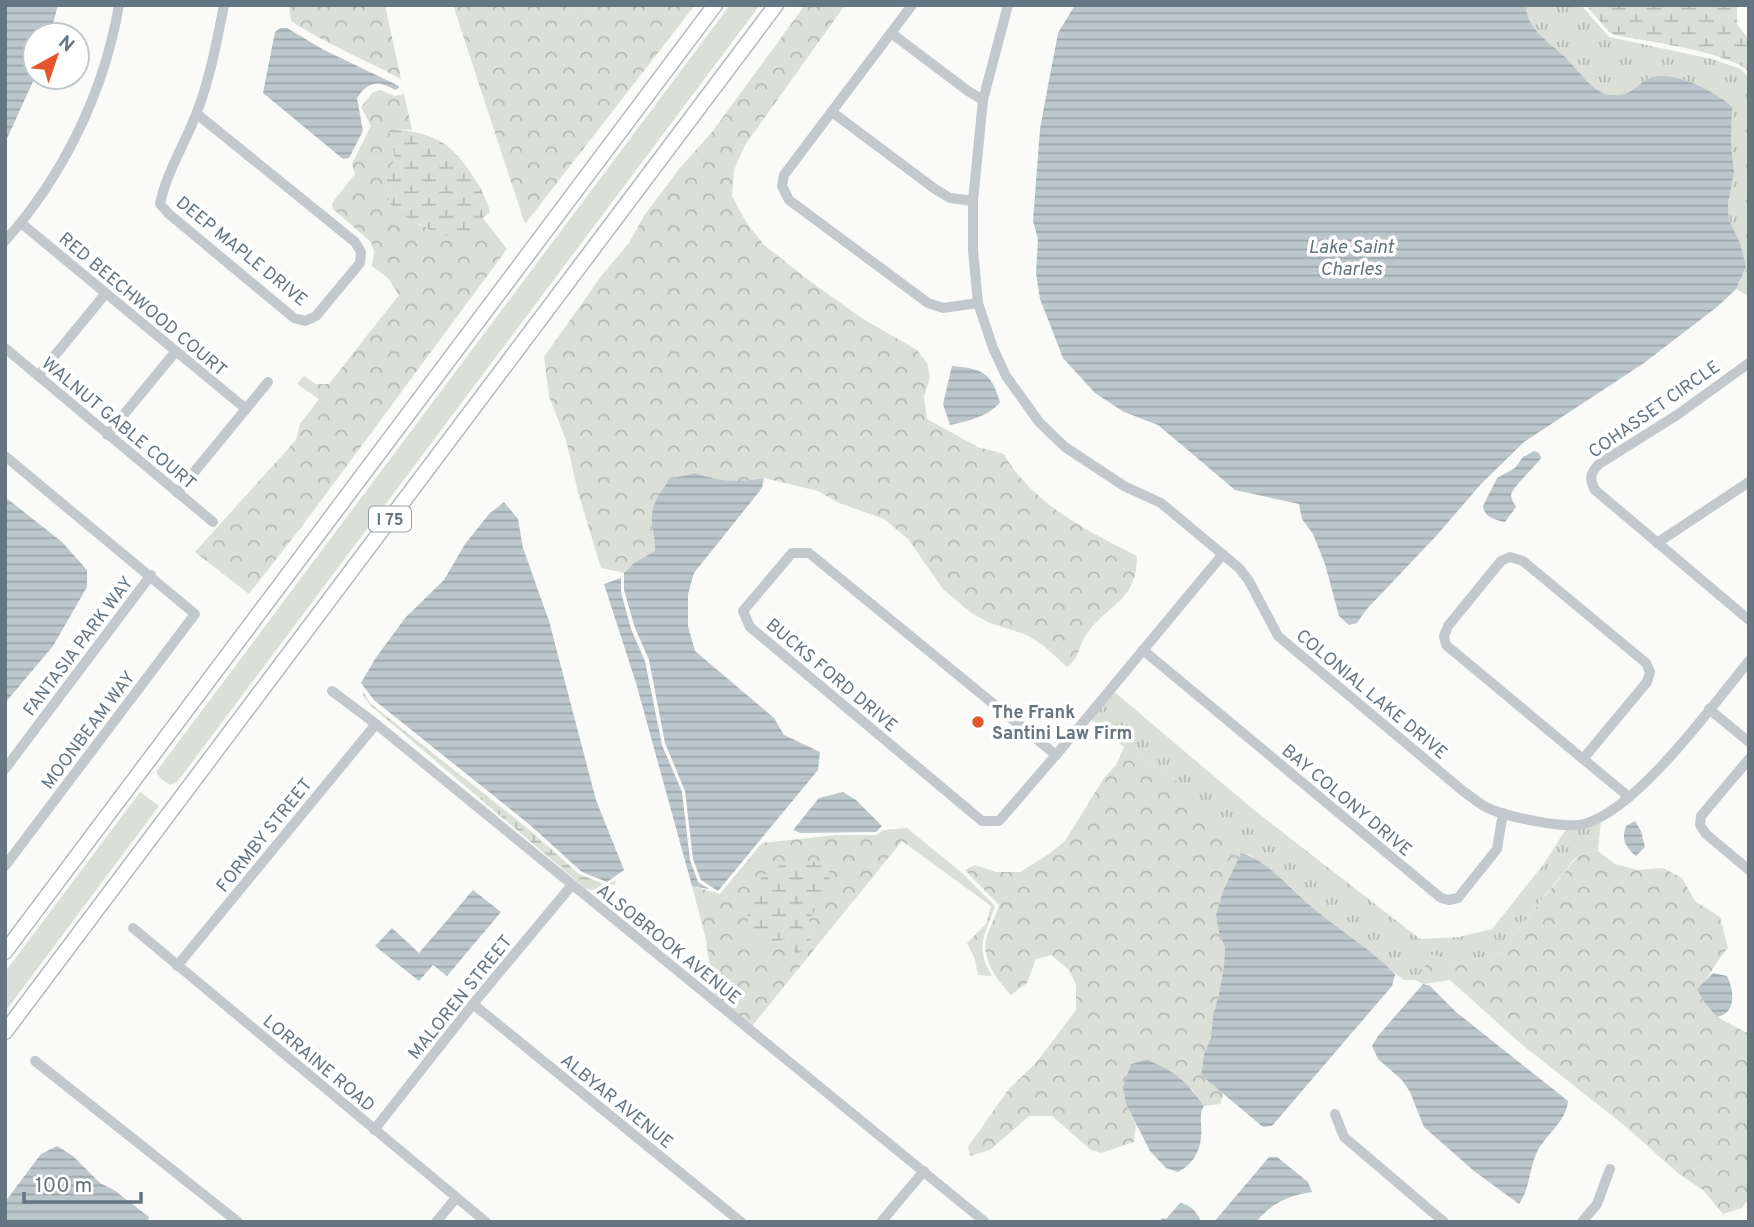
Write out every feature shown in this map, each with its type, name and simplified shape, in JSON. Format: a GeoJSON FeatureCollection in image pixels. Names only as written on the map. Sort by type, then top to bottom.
{"type":"FeatureCollection","features":[{"type":"Feature","properties":{"kind":"highway","name":"I 75"},"geometry":{"type":"LineString","coordinates":[[5,952],[715,5]]}},
{"type":"Feature","properties":{"kind":"highway","name":"I 75"},"geometry":{"type":"LineString","coordinates":[[5,1032],[776,5]]}},
{"type":"Feature","properties":{"kind":"street"},"geometry":{"type":"LineString","coordinates":[[5,241],[41,197],[73,143],[106,63],[119,5]]}},
{"type":"Feature","properties":{"kind":"street","name":"DEEP MAPLE DRIVE"},"geometry":{"type":"LineString","coordinates":[[197,114],[355,242],[361,252],[360,263],[316,316],[305,321],[294,317],[160,204],[163,190],[197,114],[224,5]]}},
{"type":"Feature","properties":{"kind":"street"},"geometry":{"type":"LineString","coordinates":[[912,5],[785,175],[782,187],[789,200],[928,303],[943,308],[978,303]]}},
{"type":"Feature","properties":{"kind":"street","name":"COLONIAL LAKE DRIVE"},"geometry":{"type":"LineString","coordinates":[[1008,5],[983,100],[973,201],[973,250],[978,303],[993,348],[1006,376],[1039,422],[1065,447],[1124,486],[1161,503],[1239,568],[1249,581],[1278,636],[1463,791],[1489,808],[1557,826],[1584,824],[1607,815],[1647,782],[1749,662]]}},
{"type":"Feature","properties":{"kind":"street"},"geometry":{"type":"LineString","coordinates":[[891,33],[983,100]]}},
{"type":"Feature","properties":{"kind":"street"},"geometry":{"type":"LineString","coordinates":[[832,112],[935,189],[950,198],[973,201]]}},
{"type":"Feature","properties":{"kind":"street","name":"RED BEECHWOOD COURT"},"geometry":{"type":"LineString","coordinates":[[21,223],[246,409]]}},
{"type":"Feature","properties":{"kind":"street"},"geometry":{"type":"LineString","coordinates":[[38,376],[106,293]]}},
{"type":"Feature","properties":{"kind":"street","name":"WALNUT GABLE COURT"},"geometry":{"type":"LineString","coordinates":[[5,348],[213,523]]}},
{"type":"Feature","properties":{"kind":"street"},"geometry":{"type":"LineString","coordinates":[[107,435],[176,351]]}},
{"type":"Feature","properties":{"kind":"street","name":"COHASSET CIRCLE"},"geometry":{"type":"LineString","coordinates":[[1749,363],[1677,415],[1599,464],[1591,472],[1590,482],[1595,490],[1749,620]]}},
{"type":"Feature","properties":{"kind":"street"},"geometry":{"type":"LineString","coordinates":[[177,492],[268,382]]}},
{"type":"Feature","properties":{"kind":"street","name":"FANTASIA PARK WAY"},"geometry":{"type":"LineString","coordinates":[[5,456],[195,614]]}},
{"type":"Feature","properties":{"kind":"street"},"geometry":{"type":"LineString","coordinates":[[1657,543],[1749,482]]}},
{"type":"Feature","properties":{"kind":"street","name":"BUCKS FORD DRIVE"},"geometry":{"type":"LineString","coordinates":[[1056,755],[808,553],[792,553],[743,611],[750,627],[982,821],[999,821],[1056,755],[1223,554]]}},
{"type":"Feature","properties":{"kind":"street"},"geometry":{"type":"LineString","coordinates":[[1583,759],[1647,682],[1650,672],[1646,663],[1523,561],[1510,557],[1501,561],[1448,626],[1444,636],[1446,645],[1583,759],[1629,797]]}},
{"type":"Feature","properties":{"kind":"street","name":"FANTASIA PARK WAY"},"geometry":{"type":"LineString","coordinates":[[5,769],[151,575]]}},
{"type":"Feature","properties":{"kind":"street","name":"MOONBEAM WAY"},"geometry":{"type":"LineString","coordinates":[[5,866],[195,614]]}},
{"type":"Feature","properties":{"kind":"street","name":"BAY COLONY DRIVE"},"geometry":{"type":"LineString","coordinates":[[1143,650],[1441,898],[1458,898],[1497,849],[1503,813]]}},
{"type":"Feature","properties":{"kind":"street","name":"ALSOBROOK AVENUE"},"geometry":{"type":"LineString","coordinates":[[332,691],[376,724],[985,1222]]}},
{"type":"Feature","properties":{"kind":"street"},"geometry":{"type":"LineString","coordinates":[[1709,709],[1749,742]]}},
{"type":"Feature","properties":{"kind":"street","name":"FORMBY STREET"},"geometry":{"type":"LineString","coordinates":[[177,966],[376,724]]}},
{"type":"Feature","properties":{"kind":"street"},"geometry":{"type":"LineString","coordinates":[[1749,759],[1701,817],[1700,825],[1706,834],[1749,870]]}},
{"type":"Feature","properties":{"kind":"street","name":"MALOREN STREET"},"geometry":{"type":"LineString","coordinates":[[374,1130],[473,1004],[572,886]]}},
{"type":"Feature","properties":{"kind":"street","name":"LORRAINE ROAD"},"geometry":{"type":"LineString","coordinates":[[133,928],[486,1222]]}},
{"type":"Feature","properties":{"kind":"street","name":"ALBYAR AVENUE"},"geometry":{"type":"LineString","coordinates":[[473,1004],[741,1222]]}},
{"type":"Feature","properties":{"kind":"street"},"geometry":{"type":"LineString","coordinates":[[35,1061],[239,1222]]}},
{"type":"Feature","properties":{"kind":"street"},"geometry":{"type":"LineString","coordinates":[[1335,1114],[1344,1137],[1444,1222]]}},
{"type":"Feature","properties":{"kind":"street"},"geometry":{"type":"LineString","coordinates":[[1582,1222],[1597,1204],[1610,1169]]}},
{"type":"Feature","properties":{"kind":"street"},"geometry":{"type":"LineString","coordinates":[[881,1222],[923,1171]]}},
{"type":"Feature","properties":{"kind":"street"},"geometry":{"type":"LineString","coordinates":[[436,1222],[456,1198]]}},
{"type":"Feature","properties":{"kind":"green space"},"geometry":{"type":"Polygon","coordinates":[[[289,5],[385,5],[401,79],[291,21],[289,5]]]}},
{"type":"Feature","properties":{"kind":"green space"},"geometry":{"type":"Polygon","coordinates":[[[453,5],[565,5],[576,18],[598,5],[695,5],[525,224],[453,5]]]}},
{"type":"Feature","properties":{"kind":"green space"},"geometry":{"type":"Polygon","coordinates":[[[565,5],[598,5],[576,18],[565,5]]]}},
{"type":"Feature","properties":{"kind":"green space"},"geometry":{"type":"Polygon","coordinates":[[[730,5],[760,5],[187,769],[176,783],[170,785],[161,779],[156,772],[730,5]]]}},
{"type":"Feature","properties":{"kind":"green space"},"geometry":{"type":"Polygon","coordinates":[[[805,5],[845,5],[745,145],[734,170],[732,196],[746,222],[764,245],[863,319],[917,350],[927,363],[930,377],[924,397],[927,419],[978,447],[1004,454],[1016,472],[1045,502],[1099,537],[1137,556],[1136,571],[1126,593],[1094,625],[1083,640],[1075,660],[1067,667],[1027,635],[990,623],[971,613],[943,589],[908,539],[884,519],[839,503],[818,491],[764,478],[744,482],[716,481],[695,473],[652,515],[656,537],[655,551],[634,563],[624,573],[601,568],[578,492],[566,440],[549,396],[544,357],[602,275],[629,243],[644,216],[679,169],[712,132],[805,5]]]}},
{"type":"Feature","properties":{"kind":"green space"},"geometry":{"type":"Polygon","coordinates":[[[1525,5],[1581,5],[1609,37],[1712,59],[1741,69],[1749,78],[1749,296],[1736,289],[1746,267],[1729,220],[1728,204],[1734,172],[1731,145],[1732,107],[1693,83],[1669,76],[1650,78],[1625,94],[1605,94],[1539,34],[1529,21],[1525,5]]]}},
{"type":"Feature","properties":{"kind":"green space"},"geometry":{"type":"Polygon","coordinates":[[[1586,5],[1737,5],[1737,24],[1749,40],[1749,72],[1739,65],[1706,53],[1615,35],[1609,32],[1586,5]]]}},
{"type":"Feature","properties":{"kind":"green space"},"geometry":{"type":"Polygon","coordinates":[[[380,90],[395,96],[404,94],[412,130],[390,129],[395,160],[387,173],[386,186],[390,204],[421,226],[472,224],[482,217],[507,249],[249,594],[195,552],[296,440],[300,424],[319,399],[297,384],[304,376],[316,384],[329,384],[399,295],[388,278],[372,266],[374,252],[371,242],[333,209],[332,203],[355,174],[352,164],[371,126],[361,107],[373,92],[380,90]]]}},
{"type":"Feature","properties":{"kind":"green space"},"geometry":{"type":"Polygon","coordinates":[[[389,129],[424,134],[450,148],[472,174],[484,194],[490,212],[466,231],[448,236],[432,231],[403,215],[390,204],[386,186],[387,173],[395,160],[389,129]]]}},
{"type":"Feature","properties":{"kind":"green space"},"geometry":{"type":"Polygon","coordinates":[[[1112,690],[1254,810],[1420,939],[1459,937],[1492,929],[1543,865],[1566,829],[1601,819],[1598,851],[1593,850],[1576,857],[1510,939],[1504,952],[1456,964],[1433,954],[1416,980],[1404,980],[1315,910],[1288,884],[1250,855],[1241,853],[1244,845],[1172,777],[1124,747],[1089,718],[1112,690]]]}},
{"type":"Feature","properties":{"kind":"green space"},"geometry":{"type":"Polygon","coordinates":[[[363,692],[371,704],[526,827],[579,874],[606,885],[616,880],[615,884],[600,892],[585,888],[371,706],[363,692]]]}},
{"type":"Feature","properties":{"kind":"green space"},"geometry":{"type":"Polygon","coordinates":[[[1124,747],[1172,777],[1245,845],[1223,891],[1216,915],[1225,947],[1224,965],[1211,1038],[1204,1054],[1201,1075],[1224,1093],[1220,1104],[1204,1106],[1191,1088],[1126,1104],[1136,1125],[1134,1142],[1101,1153],[1091,1150],[1052,1116],[1029,1116],[990,1150],[970,1156],[968,1147],[1008,1090],[1036,1063],[1076,1010],[1076,984],[1068,969],[1051,955],[1036,959],[1027,983],[1011,995],[995,976],[986,952],[987,936],[999,905],[965,870],[975,865],[996,872],[1020,872],[1049,854],[1065,841],[1104,778],[1116,765],[1124,747]]]}},
{"type":"Feature","properties":{"kind":"green space"},"geometry":{"type":"Polygon","coordinates":[[[140,792],[159,806],[5,1012],[5,972],[140,792]]]}},
{"type":"Feature","properties":{"kind":"green space"},"geometry":{"type":"Polygon","coordinates":[[[907,828],[962,873],[995,906],[982,949],[992,976],[978,975],[975,959],[967,943],[986,924],[991,906],[902,841],[752,1026],[714,996],[706,940],[692,886],[720,894],[762,843],[836,835],[876,835],[883,830],[907,828]],[[817,912],[785,939],[797,956],[811,940],[809,919],[817,912]]]}},
{"type":"Feature","properties":{"kind":"green space"},"geometry":{"type":"Polygon","coordinates":[[[1593,850],[1615,864],[1637,870],[1663,868],[1682,878],[1695,901],[1720,917],[1728,948],[1698,990],[1717,1017],[1749,1034],[1749,1198],[1742,1208],[1723,1214],[1703,1190],[1679,1174],[1625,1126],[1520,1043],[1450,980],[1423,984],[1416,980],[1433,954],[1456,964],[1504,952],[1510,939],[1577,857],[1593,850]]]}},
{"type":"Feature","properties":{"kind":"green space"},"geometry":{"type":"Polygon","coordinates":[[[793,861],[817,862],[831,874],[823,900],[809,919],[811,940],[797,956],[785,939],[763,945],[747,934],[749,908],[755,887],[769,872],[793,861]]]}},
{"type":"Feature","properties":{"kind":"water"},"geometry":{"type":"Polygon","coordinates":[[[5,5],[58,5],[54,21],[21,21],[21,91],[29,91],[5,143],[5,5]]]}},
{"type":"Feature","properties":{"kind":"water","name":"Lake Saint Charles"},"geometry":{"type":"Polygon","coordinates":[[[1075,5],[1525,5],[1530,21],[1539,34],[1605,94],[1625,94],[1650,78],[1669,76],[1693,83],[1732,107],[1731,145],[1734,172],[1728,204],[1729,220],[1740,243],[1746,267],[1736,289],[1717,307],[1644,363],[1524,442],[1481,484],[1357,623],[1349,625],[1339,616],[1325,564],[1313,534],[1302,519],[1299,504],[1235,490],[1158,425],[1124,412],[1095,393],[1063,358],[1040,299],[1036,273],[1038,239],[1033,221],[1040,129],[1058,33],[1075,5]]]}},
{"type":"Feature","properties":{"kind":"water"},"geometry":{"type":"Polygon","coordinates":[[[280,28],[287,28],[324,50],[399,86],[395,90],[384,84],[374,84],[365,88],[357,98],[363,131],[349,158],[343,159],[263,93],[275,32],[280,28]]]}},
{"type":"Feature","properties":{"kind":"water"},"geometry":{"type":"Polygon","coordinates":[[[952,366],[984,374],[993,384],[1000,402],[984,415],[950,425],[943,404],[952,366]]]}},
{"type":"Feature","properties":{"kind":"water"},"geometry":{"type":"Polygon","coordinates":[[[1534,451],[1539,453],[1541,458],[1512,493],[1516,507],[1505,522],[1485,513],[1483,506],[1497,478],[1515,468],[1523,457],[1534,451]]]}},
{"type":"Feature","properties":{"kind":"water"},"geometry":{"type":"Polygon","coordinates":[[[695,473],[729,481],[764,478],[762,488],[694,573],[688,594],[688,626],[695,651],[774,718],[784,735],[820,752],[818,770],[718,891],[701,880],[693,859],[685,791],[665,743],[649,660],[635,628],[624,590],[624,573],[634,563],[655,551],[652,516],[658,496],[670,479],[695,473]]]}},
{"type":"Feature","properties":{"kind":"water"},"geometry":{"type":"Polygon","coordinates":[[[5,497],[62,542],[87,570],[87,587],[53,646],[5,703],[5,497]]]}},
{"type":"Feature","properties":{"kind":"water"},"geometry":{"type":"Polygon","coordinates":[[[504,502],[518,519],[523,548],[549,621],[596,800],[624,870],[607,882],[582,872],[529,824],[374,700],[361,683],[405,618],[444,580],[465,544],[489,514],[504,502]]]}},
{"type":"Feature","properties":{"kind":"water"},"geometry":{"type":"Polygon","coordinates":[[[621,578],[621,592],[631,629],[645,661],[662,745],[682,792],[690,860],[698,882],[709,889],[692,886],[636,683],[604,584],[621,578]]]}},
{"type":"Feature","properties":{"kind":"water"},"geometry":{"type":"Polygon","coordinates":[[[843,792],[856,800],[882,826],[876,832],[800,833],[793,830],[819,798],[843,792]]]}},
{"type":"Feature","properties":{"kind":"water"},"geometry":{"type":"Polygon","coordinates":[[[1635,821],[1645,847],[1636,856],[1624,839],[1626,826],[1635,821]]]}},
{"type":"Feature","properties":{"kind":"water"},"geometry":{"type":"Polygon","coordinates":[[[1241,853],[1271,870],[1319,913],[1395,974],[1392,986],[1272,1126],[1263,1127],[1201,1075],[1204,1054],[1211,1038],[1224,965],[1225,947],[1216,915],[1223,891],[1241,853]]]}},
{"type":"Feature","properties":{"kind":"water"},"geometry":{"type":"Polygon","coordinates":[[[473,890],[501,912],[447,976],[433,965],[419,981],[375,946],[392,928],[419,953],[473,890]]]}},
{"type":"Feature","properties":{"kind":"water"},"geometry":{"type":"Polygon","coordinates":[[[1713,973],[1727,976],[1732,994],[1728,1011],[1717,1017],[1697,989],[1713,973]]]}},
{"type":"Feature","properties":{"kind":"water"},"geometry":{"type":"Polygon","coordinates":[[[1423,984],[1430,986],[1456,1012],[1568,1101],[1564,1115],[1537,1152],[1519,1204],[1474,1171],[1424,1127],[1410,1092],[1402,1080],[1378,1059],[1372,1046],[1423,984]]]}},
{"type":"Feature","properties":{"kind":"water"},"geometry":{"type":"Polygon","coordinates":[[[1146,1060],[1179,1078],[1204,1106],[1197,1152],[1190,1163],[1178,1172],[1166,1168],[1150,1151],[1126,1104],[1123,1087],[1131,1064],[1146,1060]]]}},
{"type":"Feature","properties":{"kind":"water"},"geometry":{"type":"Polygon","coordinates":[[[57,1146],[73,1156],[100,1183],[114,1190],[149,1217],[147,1222],[5,1222],[5,1203],[8,1198],[41,1154],[57,1146]]]}},
{"type":"Feature","properties":{"kind":"water"},"geometry":{"type":"Polygon","coordinates":[[[1269,1157],[1277,1157],[1308,1182],[1312,1192],[1281,1201],[1256,1222],[1214,1222],[1269,1157]]]}},
{"type":"Feature","properties":{"kind":"water"},"geometry":{"type":"Polygon","coordinates":[[[1180,1203],[1194,1211],[1200,1219],[1198,1222],[1160,1222],[1162,1218],[1166,1219],[1180,1203]]]}},
{"type":"Feature","properties":{"kind":"place","name":"The Frank Santini Law Firm"},"geometry":{"type":"Point","coordinates":[978,722]}}]}
